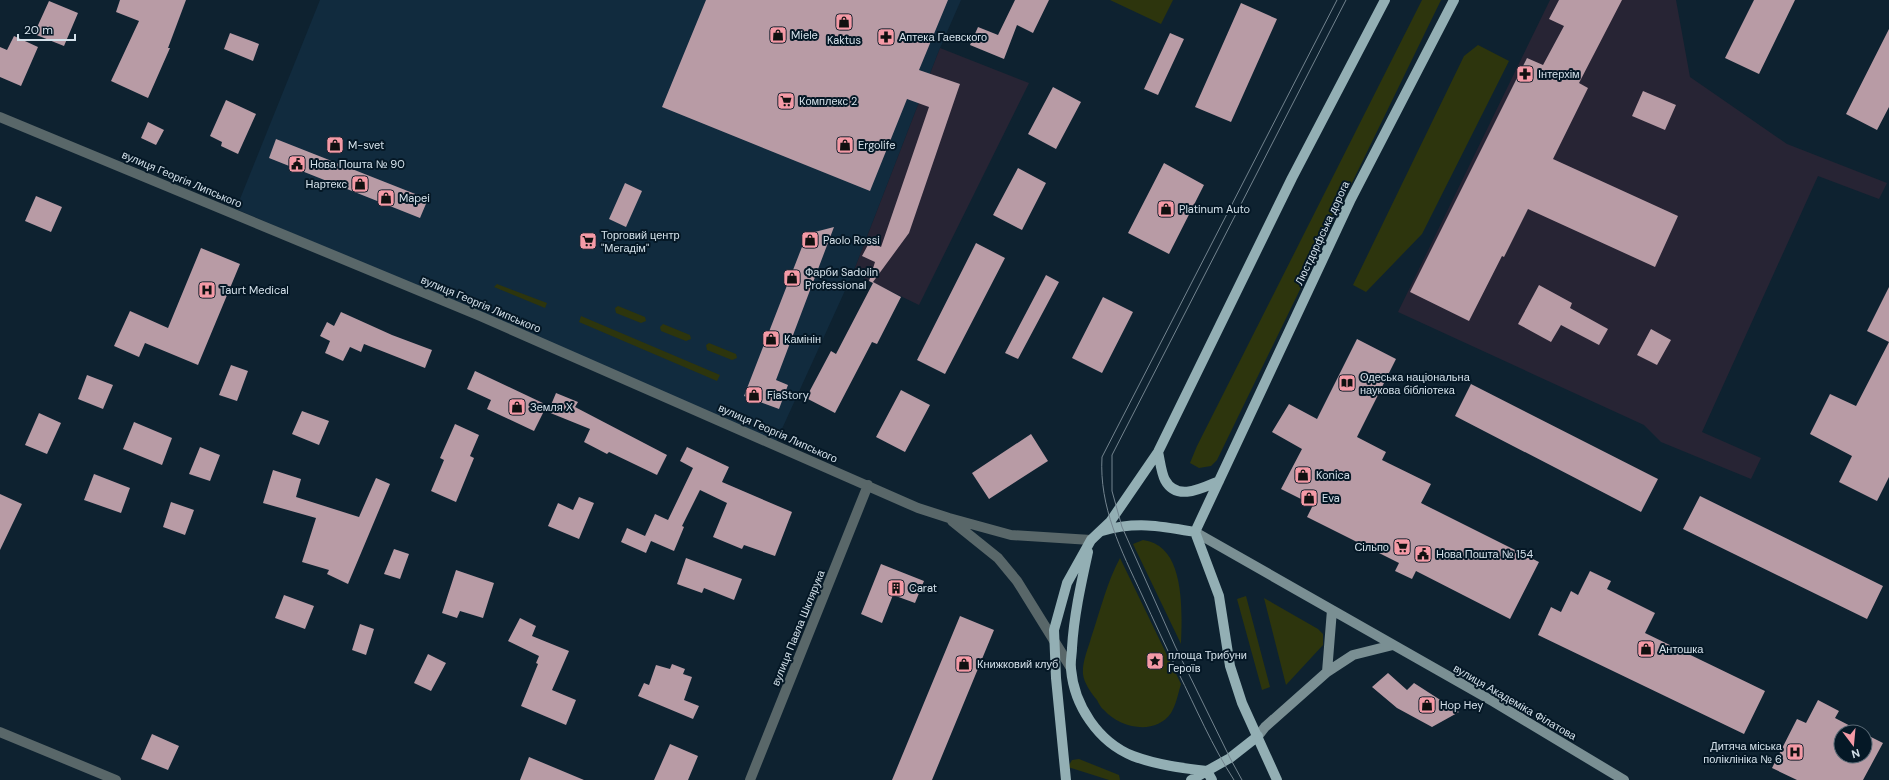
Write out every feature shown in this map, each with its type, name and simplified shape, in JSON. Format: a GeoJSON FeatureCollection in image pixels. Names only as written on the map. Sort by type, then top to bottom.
{"type":"FeatureCollection","features":[{"type":"Feature","properties":{"kind":"main road"},"geometry":{"type":"LineString","coordinates":[[1066,780],[1056,678],[1054,630],[1067,583],[1091,540],[1102,531],[1158,452],[1292,178],[1385,0]]}},
{"type":"Feature","properties":{"kind":"main road","name":"Люстдорфська дорога"},"geometry":{"type":"LineString","coordinates":[[1195,532],[1351,199],[1454,0]]}},
{"type":"Feature","properties":{"kind":"main road"},"geometry":{"type":"LineString","coordinates":[[1158,452],[1165,480],[1174,489],[1184,492],[1195,491],[1219,481]]}},
{"type":"Feature","properties":{"kind":"main road"},"geometry":{"type":"LineString","coordinates":[[1102,531],[1122,527],[1153,525],[1195,532],[1219,596],[1230,666],[1242,703],[1277,780]]}},
{"type":"Feature","properties":{"kind":"main road","name":"вулиця Академіка Філатова"},"geometry":{"type":"LineString","coordinates":[[1195,532],[1624,780]]}},
{"type":"Feature","properties":{"kind":"main road"},"geometry":{"type":"LineString","coordinates":[[1091,540],[1073,627],[1071,668],[1077,695],[1090,721],[1106,740],[1132,756],[1209,776]]}},
{"type":"Feature","properties":{"kind":"main road"},"geometry":{"type":"LineString","coordinates":[[1327,672],[1332,610]]}},
{"type":"Feature","properties":{"kind":"main road"},"geometry":{"type":"LineString","coordinates":[[1191,780],[1209,776],[1226,760],[1258,736],[1265,727],[1327,672],[1353,655],[1393,646]]}},
{"type":"Feature","properties":{"kind":"street","name":"вулиця Георгія Липського"},"geometry":{"type":"LineString","coordinates":[[0,116],[494,322],[918,508],[1011,535],[1091,540]]}},
{"type":"Feature","properties":{"kind":"street","name":"вулиця Павла Шклярука"},"geometry":{"type":"LineString","coordinates":[[750,780],[868,485]]}},
{"type":"Feature","properties":{"kind":"street","name":"вулиця Георгія Липського"},"geometry":{"type":"LineString","coordinates":[[949,518],[998,558],[1016,581],[1071,668]]}},
{"type":"Feature","properties":{"kind":"street"},"geometry":{"type":"LineString","coordinates":[[0,732],[116,780]]}},
{"type":"Feature","properties":{"kind":"shaded area","name":"Торговий центр \"Мегадім\""},"geometry":{"type":"Polygon","coordinates":[[[320,0],[961,0],[940,48],[853,273],[776,442],[236,209],[320,0]]]}},
{"type":"Feature","properties":{"kind":"shaded area"},"geometry":{"type":"Polygon","coordinates":[[[1550,0],[1676,0],[1690,77],[1787,144],[1887,183],[1879,199],[1818,176],[1702,432],[1761,458],[1751,479],[1661,442],[1644,425],[1398,312],[1550,0]]]}},
{"type":"Feature","properties":{"kind":"shaded area"},"geometry":{"type":"Polygon","coordinates":[[[940,48],[1029,83],[919,305],[853,273],[940,48]]]}},
{"type":"Feature","properties":{"kind":"green space"},"geometry":{"type":"Polygon","coordinates":[[[1110,0],[1173,0],[1161,24],[1110,0]]]}},
{"type":"Feature","properties":{"kind":"green space"},"geometry":{"type":"Polygon","coordinates":[[[1422,0],[1441,0],[1217,460],[1211,466],[1199,468],[1190,463],[1197,446],[1422,0]]]}},
{"type":"Feature","properties":{"kind":"green space"},"geometry":{"type":"Polygon","coordinates":[[[1478,45],[1509,61],[1422,234],[1366,292],[1353,285],[1464,56],[1478,45]]]}},
{"type":"Feature","properties":{"kind":"green space"},"geometry":{"type":"Polygon","coordinates":[[[497,284],[547,303],[545,308],[494,287],[497,284]]]}},
{"type":"Feature","properties":{"kind":"green space"},"geometry":{"type":"Polygon","coordinates":[[[618,306],[645,317],[646,321],[641,323],[616,313],[615,308],[618,306]]]}},
{"type":"Feature","properties":{"kind":"green space"},"geometry":{"type":"Polygon","coordinates":[[[581,316],[720,375],[717,381],[579,322],[581,316]]]}},
{"type":"Feature","properties":{"kind":"green space"},"geometry":{"type":"Polygon","coordinates":[[[663,324],[690,335],[691,339],[686,341],[661,331],[660,327],[663,324]]]}},
{"type":"Feature","properties":{"kind":"green space"},"geometry":{"type":"Polygon","coordinates":[[[709,343],[736,354],[737,358],[732,360],[707,350],[706,345],[709,343]]]}},
{"type":"Feature","properties":{"kind":"green space"},"geometry":{"type":"Polygon","coordinates":[[[1143,540],[1157,545],[1167,554],[1174,567],[1181,598],[1181,644],[1133,544],[1143,540]]]}},
{"type":"Feature","properties":{"kind":"green space"},"geometry":{"type":"Polygon","coordinates":[[[1120,558],[1181,684],[1176,703],[1171,713],[1156,725],[1147,727],[1128,725],[1111,716],[1102,708],[1090,691],[1083,674],[1083,665],[1107,587],[1120,558]]]}},
{"type":"Feature","properties":{"kind":"green space"},"geometry":{"type":"Polygon","coordinates":[[[1246,596],[1270,687],[1262,690],[1237,599],[1246,596]]]}},
{"type":"Feature","properties":{"kind":"green space"},"geometry":{"type":"Polygon","coordinates":[[[1264,598],[1318,629],[1323,634],[1323,645],[1286,685],[1264,598]]]}},
{"type":"Feature","properties":{"kind":"green space"},"geometry":{"type":"Polygon","coordinates":[[[1079,759],[1119,775],[1120,780],[1109,780],[1068,767],[1072,760],[1079,759]]]}},
{"type":"Feature","properties":{"kind":"building"},"geometry":{"type":"Polygon","coordinates":[[[120,0],[186,0],[168,48],[170,48],[148,98],[111,81],[139,21],[116,12],[120,0]]]}},
{"type":"Feature","properties":{"kind":"building","name":"Комплекс 2"},"geometry":{"type":"Polygon","coordinates":[[[706,0],[948,0],[919,70],[960,84],[909,233],[873,282],[901,297],[877,344],[872,342],[835,413],[806,398],[831,351],[836,354],[873,283],[869,281],[875,262],[862,256],[870,241],[881,247],[929,107],[907,99],[870,191],[662,107],[706,0]]]}},
{"type":"Feature","properties":{"kind":"building"},"geometry":{"type":"Polygon","coordinates":[[[1015,0],[1049,0],[1033,33],[1017,25],[1004,59],[970,45],[978,27],[998,35],[1015,0]]]}},
{"type":"Feature","properties":{"kind":"building"},"geometry":{"type":"Polygon","coordinates":[[[1559,0],[1622,0],[1579,83],[1588,88],[1553,159],[1678,216],[1655,267],[1528,209],[1469,321],[1410,292],[1527,58],[1543,65],[1564,26],[1549,19],[1559,0]]]}},
{"type":"Feature","properties":{"kind":"building"},"geometry":{"type":"Polygon","coordinates":[[[1754,0],[1795,0],[1759,74],[1725,58],[1754,0]]]}},
{"type":"Feature","properties":{"kind":"building"},"geometry":{"type":"Polygon","coordinates":[[[49,1],[78,13],[64,46],[34,34],[49,1]]]}},
{"type":"Feature","properties":{"kind":"building"},"geometry":{"type":"Polygon","coordinates":[[[1241,3],[1277,19],[1231,122],[1195,107],[1241,3]]]}},
{"type":"Feature","properties":{"kind":"building"},"geometry":{"type":"Polygon","coordinates":[[[1889,29],[1889,107],[1877,130],[1846,114],[1889,29]]]}},
{"type":"Feature","properties":{"kind":"building"},"geometry":{"type":"Polygon","coordinates":[[[230,33],[259,44],[253,61],[224,49],[230,33]]]}},
{"type":"Feature","properties":{"kind":"building"},"geometry":{"type":"Polygon","coordinates":[[[1170,33],[1184,39],[1158,95],[1144,89],[1170,33]]]}},
{"type":"Feature","properties":{"kind":"building"},"geometry":{"type":"Polygon","coordinates":[[[14,36],[38,47],[21,86],[0,77],[0,47],[7,50],[14,36]]]}},
{"type":"Feature","properties":{"kind":"building"},"geometry":{"type":"Polygon","coordinates":[[[1053,87],[1081,102],[1056,149],[1028,134],[1053,87]]]}},
{"type":"Feature","properties":{"kind":"building"},"geometry":{"type":"Polygon","coordinates":[[[1643,91],[1676,105],[1665,130],[1632,116],[1643,91]]]}},
{"type":"Feature","properties":{"kind":"building"},"geometry":{"type":"Polygon","coordinates":[[[226,100],[256,114],[238,154],[221,146],[222,142],[210,136],[226,100]]]}},
{"type":"Feature","properties":{"kind":"building"},"geometry":{"type":"Polygon","coordinates":[[[148,122],[164,130],[156,145],[141,138],[148,122]]]}},
{"type":"Feature","properties":{"kind":"building"},"geometry":{"type":"Polygon","coordinates":[[[276,139],[428,199],[420,218],[269,158],[276,139]]]}},
{"type":"Feature","properties":{"kind":"building","name":"Platinum Auto"},"geometry":{"type":"Polygon","coordinates":[[[1164,163],[1204,185],[1169,254],[1128,233],[1164,163]]]}},
{"type":"Feature","properties":{"kind":"building"},"geometry":{"type":"Polygon","coordinates":[[[1018,168],[1046,183],[1022,230],[993,215],[1018,168]]]}},
{"type":"Feature","properties":{"kind":"building"},"geometry":{"type":"Polygon","coordinates":[[[625,183],[642,191],[626,227],[609,219],[625,183]]]}},
{"type":"Feature","properties":{"kind":"building"},"geometry":{"type":"Polygon","coordinates":[[[36,196],[62,207],[51,232],[25,221],[36,196]]]}},
{"type":"Feature","properties":{"kind":"building"},"geometry":{"type":"Polygon","coordinates":[[[834,227],[776,380],[788,385],[779,409],[744,396],[807,234],[834,227]]]}},
{"type":"Feature","properties":{"kind":"building"},"geometry":{"type":"Polygon","coordinates":[[[976,243],[1005,258],[945,374],[917,360],[976,243]]]}},
{"type":"Feature","properties":{"kind":"building","name":"Taurt Medical"},"geometry":{"type":"Polygon","coordinates":[[[201,248],[240,264],[198,365],[145,343],[139,357],[114,346],[130,311],[168,328],[201,248]]]}},
{"type":"Feature","properties":{"kind":"building"},"geometry":{"type":"Polygon","coordinates":[[[1046,275],[1059,282],[1018,359],[1005,353],[1046,275]]]}},
{"type":"Feature","properties":{"kind":"building"},"geometry":{"type":"Polygon","coordinates":[[[1539,285],[1572,303],[1570,308],[1608,329],[1599,345],[1561,325],[1551,342],[1518,324],[1539,285]]]}},
{"type":"Feature","properties":{"kind":"building"},"geometry":{"type":"Polygon","coordinates":[[[1889,287],[1889,342],[1867,331],[1889,287]]]}},
{"type":"Feature","properties":{"kind":"building"},"geometry":{"type":"Polygon","coordinates":[[[1103,297],[1133,312],[1102,373],[1072,358],[1103,297]]]}},
{"type":"Feature","properties":{"kind":"building"},"geometry":{"type":"Polygon","coordinates":[[[341,312],[392,335],[432,350],[425,368],[364,344],[361,352],[350,347],[343,361],[325,353],[330,341],[320,336],[327,322],[334,326],[341,312]]]}},
{"type":"Feature","properties":{"kind":"building"},"geometry":{"type":"Polygon","coordinates":[[[1651,329],[1671,340],[1657,365],[1637,355],[1651,329]]]}},
{"type":"Feature","properties":{"kind":"building"},"geometry":{"type":"Polygon","coordinates":[[[1357,339],[1396,359],[1357,437],[1386,452],[1382,460],[1431,484],[1421,503],[1539,562],[1510,619],[1416,571],[1412,579],[1395,571],[1399,563],[1307,517],[1313,505],[1281,489],[1302,449],[1272,432],[1289,404],[1317,419],[1357,339]]]}},
{"type":"Feature","properties":{"kind":"building"},"geometry":{"type":"Polygon","coordinates":[[[1889,342],[1889,477],[1877,501],[1839,482],[1852,456],[1810,434],[1830,394],[1856,406],[1889,342]]]}},
{"type":"Feature","properties":{"kind":"building"},"geometry":{"type":"Polygon","coordinates":[[[231,365],[248,371],[237,401],[219,395],[231,365]]]}},
{"type":"Feature","properties":{"kind":"building","name":"Земля Х"},"geometry":{"type":"Polygon","coordinates":[[[475,371],[547,405],[534,431],[487,409],[491,400],[467,389],[475,371]]]}},
{"type":"Feature","properties":{"kind":"building"},"geometry":{"type":"Polygon","coordinates":[[[87,375],[113,385],[103,409],[78,399],[87,375]]]}},
{"type":"Feature","properties":{"kind":"building"},"geometry":{"type":"Polygon","coordinates":[[[1471,384],[1658,479],[1641,512],[1455,416],[1471,384]]]}},
{"type":"Feature","properties":{"kind":"building"},"geometry":{"type":"Polygon","coordinates":[[[901,390],[930,405],[905,452],[876,437],[901,390]]]}},
{"type":"Feature","properties":{"kind":"building"},"geometry":{"type":"Polygon","coordinates":[[[556,393],[578,402],[575,407],[667,455],[657,475],[609,452],[607,454],[584,442],[590,429],[548,412],[556,393]]]}},
{"type":"Feature","properties":{"kind":"building"},"geometry":{"type":"Polygon","coordinates":[[[302,411],[329,421],[319,445],[292,434],[302,411]]]}},
{"type":"Feature","properties":{"kind":"building"},"geometry":{"type":"Polygon","coordinates":[[[39,413],[61,423],[47,454],[25,445],[39,413]]]}},
{"type":"Feature","properties":{"kind":"building"},"geometry":{"type":"Polygon","coordinates":[[[134,422],[172,438],[162,465],[123,449],[134,422]]]}},
{"type":"Feature","properties":{"kind":"building"},"geometry":{"type":"Polygon","coordinates":[[[455,424],[479,435],[470,456],[474,458],[456,502],[431,491],[444,460],[440,458],[455,424]]]}},
{"type":"Feature","properties":{"kind":"building"},"geometry":{"type":"Polygon","coordinates":[[[1031,434],[1048,461],[989,499],[972,473],[1031,434]]]}},
{"type":"Feature","properties":{"kind":"building"},"geometry":{"type":"Polygon","coordinates":[[[200,447],[220,455],[210,481],[189,474],[200,447]]]}},
{"type":"Feature","properties":{"kind":"building"},"geometry":{"type":"Polygon","coordinates":[[[687,447],[729,467],[722,482],[792,512],[775,556],[744,545],[742,549],[713,537],[727,503],[700,490],[682,526],[684,527],[674,551],[651,541],[646,553],[621,542],[627,528],[645,536],[655,514],[668,520],[693,468],[680,461],[687,447]]]}},
{"type":"Feature","properties":{"kind":"building"},"geometry":{"type":"Polygon","coordinates":[[[273,470],[301,479],[296,497],[359,517],[376,478],[390,484],[348,584],[327,574],[329,570],[302,562],[316,518],[263,503],[273,470]]]}},
{"type":"Feature","properties":{"kind":"building"},"geometry":{"type":"Polygon","coordinates":[[[94,474],[130,488],[121,513],[84,500],[94,474]]]}},
{"type":"Feature","properties":{"kind":"building"},"geometry":{"type":"Polygon","coordinates":[[[0,494],[22,504],[0,550],[0,494]]]}},
{"type":"Feature","properties":{"kind":"building"},"geometry":{"type":"Polygon","coordinates":[[[1700,496],[1883,586],[1867,619],[1683,529],[1700,496]]]}},
{"type":"Feature","properties":{"kind":"building"},"geometry":{"type":"Polygon","coordinates":[[[579,497],[594,503],[579,539],[548,526],[558,503],[573,510],[579,497]]]}},
{"type":"Feature","properties":{"kind":"building"},"geometry":{"type":"Polygon","coordinates":[[[171,502],[194,510],[185,535],[163,527],[171,502]]]}},
{"type":"Feature","properties":{"kind":"building"},"geometry":{"type":"Polygon","coordinates":[[[394,549],[409,554],[400,579],[384,574],[394,549]]]}},
{"type":"Feature","properties":{"kind":"building"},"geometry":{"type":"Polygon","coordinates":[[[686,558],[742,579],[734,600],[704,588],[702,593],[677,584],[686,558]]]}},
{"type":"Feature","properties":{"kind":"building","name":"Carat"},"geometry":{"type":"Polygon","coordinates":[[[881,564],[924,581],[915,603],[893,595],[882,623],[861,614],[881,564]]]}},
{"type":"Feature","properties":{"kind":"building"},"geometry":{"type":"Polygon","coordinates":[[[456,570],[494,583],[483,618],[460,611],[457,618],[442,613],[456,570]]]}},
{"type":"Feature","properties":{"kind":"building"},"geometry":{"type":"Polygon","coordinates":[[[1590,571],[1611,581],[1607,589],[1655,613],[1645,633],[1765,691],[1744,734],[1538,635],[1551,607],[1561,612],[1571,591],[1578,595],[1590,571]]]}},
{"type":"Feature","properties":{"kind":"building"},"geometry":{"type":"Polygon","coordinates":[[[284,595],[314,606],[305,629],[275,618],[284,595]]]}},
{"type":"Feature","properties":{"kind":"building"},"geometry":{"type":"Polygon","coordinates":[[[960,616],[994,630],[932,780],[892,780],[960,616]]]}},
{"type":"Feature","properties":{"kind":"building"},"geometry":{"type":"Polygon","coordinates":[[[520,618],[536,626],[532,636],[569,651],[552,690],[576,700],[566,725],[521,706],[538,664],[536,663],[539,656],[508,641],[520,618]]]}},
{"type":"Feature","properties":{"kind":"building"},"geometry":{"type":"Polygon","coordinates":[[[360,624],[374,629],[366,655],[352,650],[360,624]]]}},
{"type":"Feature","properties":{"kind":"building"},"geometry":{"type":"Polygon","coordinates":[[[428,654],[446,663],[431,691],[414,683],[428,654]]]}},
{"type":"Feature","properties":{"kind":"building"},"geometry":{"type":"Polygon","coordinates":[[[672,664],[685,669],[683,674],[692,677],[684,700],[699,706],[693,719],[638,696],[644,683],[649,685],[656,665],[670,669],[672,664]]]}},
{"type":"Feature","properties":{"kind":"building"},"geometry":{"type":"Polygon","coordinates":[[[1388,673],[1407,690],[1414,683],[1459,712],[1432,727],[1397,708],[1372,687],[1388,673]]]}},
{"type":"Feature","properties":{"kind":"building"},"geometry":{"type":"Polygon","coordinates":[[[1818,700],[1839,711],[1835,718],[1847,724],[1833,724],[1833,764],[1872,764],[1863,780],[1797,780],[1772,768],[1797,719],[1806,723],[1818,700]]]}},
{"type":"Feature","properties":{"kind":"building"},"geometry":{"type":"Polygon","coordinates":[[[152,734],[179,746],[168,770],[141,759],[152,734]]]}},
{"type":"Feature","properties":{"kind":"building"},"geometry":{"type":"Polygon","coordinates":[[[1873,738],[1883,743],[1873,762],[1873,738]]]}},
{"type":"Feature","properties":{"kind":"building"},"geometry":{"type":"Polygon","coordinates":[[[670,744],[698,756],[688,780],[654,780],[670,744]]]}},
{"type":"Feature","properties":{"kind":"building"},"geometry":{"type":"Polygon","coordinates":[[[529,757],[584,780],[520,780],[529,757]]]}},
{"type":"Feature","properties":{"kind":"tram line"},"geometry":{"type":"LineString","coordinates":[[1234,780],[1204,727],[1119,545],[1104,493],[1102,457],[1337,0]]}},
{"type":"Feature","properties":{"kind":"tram line"},"geometry":{"type":"LineString","coordinates":[[1242,780],[1175,646],[1122,527],[1112,491],[1112,455],[1346,0]]}},
{"type":"Feature","properties":{"kind":"place","name":"Kaktus"},"geometry":{"type":"Point","coordinates":[844,22]}},
{"type":"Feature","properties":{"kind":"place","name":"Miele"},"geometry":{"type":"Point","coordinates":[778,35]}},
{"type":"Feature","properties":{"kind":"place","name":"Аптека Гаевского"},"geometry":{"type":"Point","coordinates":[886,37]}},
{"type":"Feature","properties":{"kind":"place","name":"Інтерхім"},"geometry":{"type":"Point","coordinates":[1525,74]}},
{"type":"Feature","properties":{"kind":"place","name":"Комплекс 2"},"geometry":{"type":"Point","coordinates":[786,101]}},
{"type":"Feature","properties":{"kind":"place","name":"M-svet"},"geometry":{"type":"Point","coordinates":[335,145]}},
{"type":"Feature","properties":{"kind":"place","name":"Ergolife"},"geometry":{"type":"Point","coordinates":[845,145]}},
{"type":"Feature","properties":{"kind":"place","name":"Нова Пошта № 90"},"geometry":{"type":"Point","coordinates":[297,164]}},
{"type":"Feature","properties":{"kind":"place","name":"Нартекс"},"geometry":{"type":"Point","coordinates":[360,184]}},
{"type":"Feature","properties":{"kind":"place","name":"Mapei"},"geometry":{"type":"Point","coordinates":[386,198]}},
{"type":"Feature","properties":{"kind":"place","name":"Platinum Auto"},"geometry":{"type":"Point","coordinates":[1166,209]}},
{"type":"Feature","properties":{"kind":"place","name":"Paolo Rossi"},"geometry":{"type":"Point","coordinates":[810,240]}},
{"type":"Feature","properties":{"kind":"place","name":"Торговий центр \"Мегадім\""},"geometry":{"type":"Point","coordinates":[588,241]}},
{"type":"Feature","properties":{"kind":"place","name":"Фарби Sadolin Professional"},"geometry":{"type":"Point","coordinates":[792,278]}},
{"type":"Feature","properties":{"kind":"place","name":"Taurt Medical"},"geometry":{"type":"Point","coordinates":[207,290]}},
{"type":"Feature","properties":{"kind":"place","name":"Камінін"},"geometry":{"type":"Point","coordinates":[771,339]}},
{"type":"Feature","properties":{"kind":"place","name":"Одеська національна наукова бібліотека"},"geometry":{"type":"Point","coordinates":[1347,383]}},
{"type":"Feature","properties":{"kind":"place","name":"FiaStory"},"geometry":{"type":"Point","coordinates":[754,395]}},
{"type":"Feature","properties":{"kind":"place","name":"Земля Х"},"geometry":{"type":"Point","coordinates":[517,407]}},
{"type":"Feature","properties":{"kind":"place","name":"Konica"},"geometry":{"type":"Point","coordinates":[1303,475]}},
{"type":"Feature","properties":{"kind":"place","name":"Eva"},"geometry":{"type":"Point","coordinates":[1309,498]}},
{"type":"Feature","properties":{"kind":"place","name":"Сільпо"},"geometry":{"type":"Point","coordinates":[1402,547]}},
{"type":"Feature","properties":{"kind":"place","name":"Нова Пошта № 154"},"geometry":{"type":"Point","coordinates":[1423,554]}},
{"type":"Feature","properties":{"kind":"place","name":"Carat"},"geometry":{"type":"Point","coordinates":[896,588]}},
{"type":"Feature","properties":{"kind":"place","name":"Антошка"},"geometry":{"type":"Point","coordinates":[1646,649]}},
{"type":"Feature","properties":{"kind":"place","name":"площа Трибуни Героїв"},"geometry":{"type":"Point","coordinates":[1155,661]}},
{"type":"Feature","properties":{"kind":"place","name":"Книжковий клуб"},"geometry":{"type":"Point","coordinates":[964,664]}},
{"type":"Feature","properties":{"kind":"place","name":"Hop Hey"},"geometry":{"type":"Point","coordinates":[1427,705]}},
{"type":"Feature","properties":{"kind":"place","name":"Дитяча міська поліклініка № 6"},"geometry":{"type":"Point","coordinates":[1795,752]}}]}
